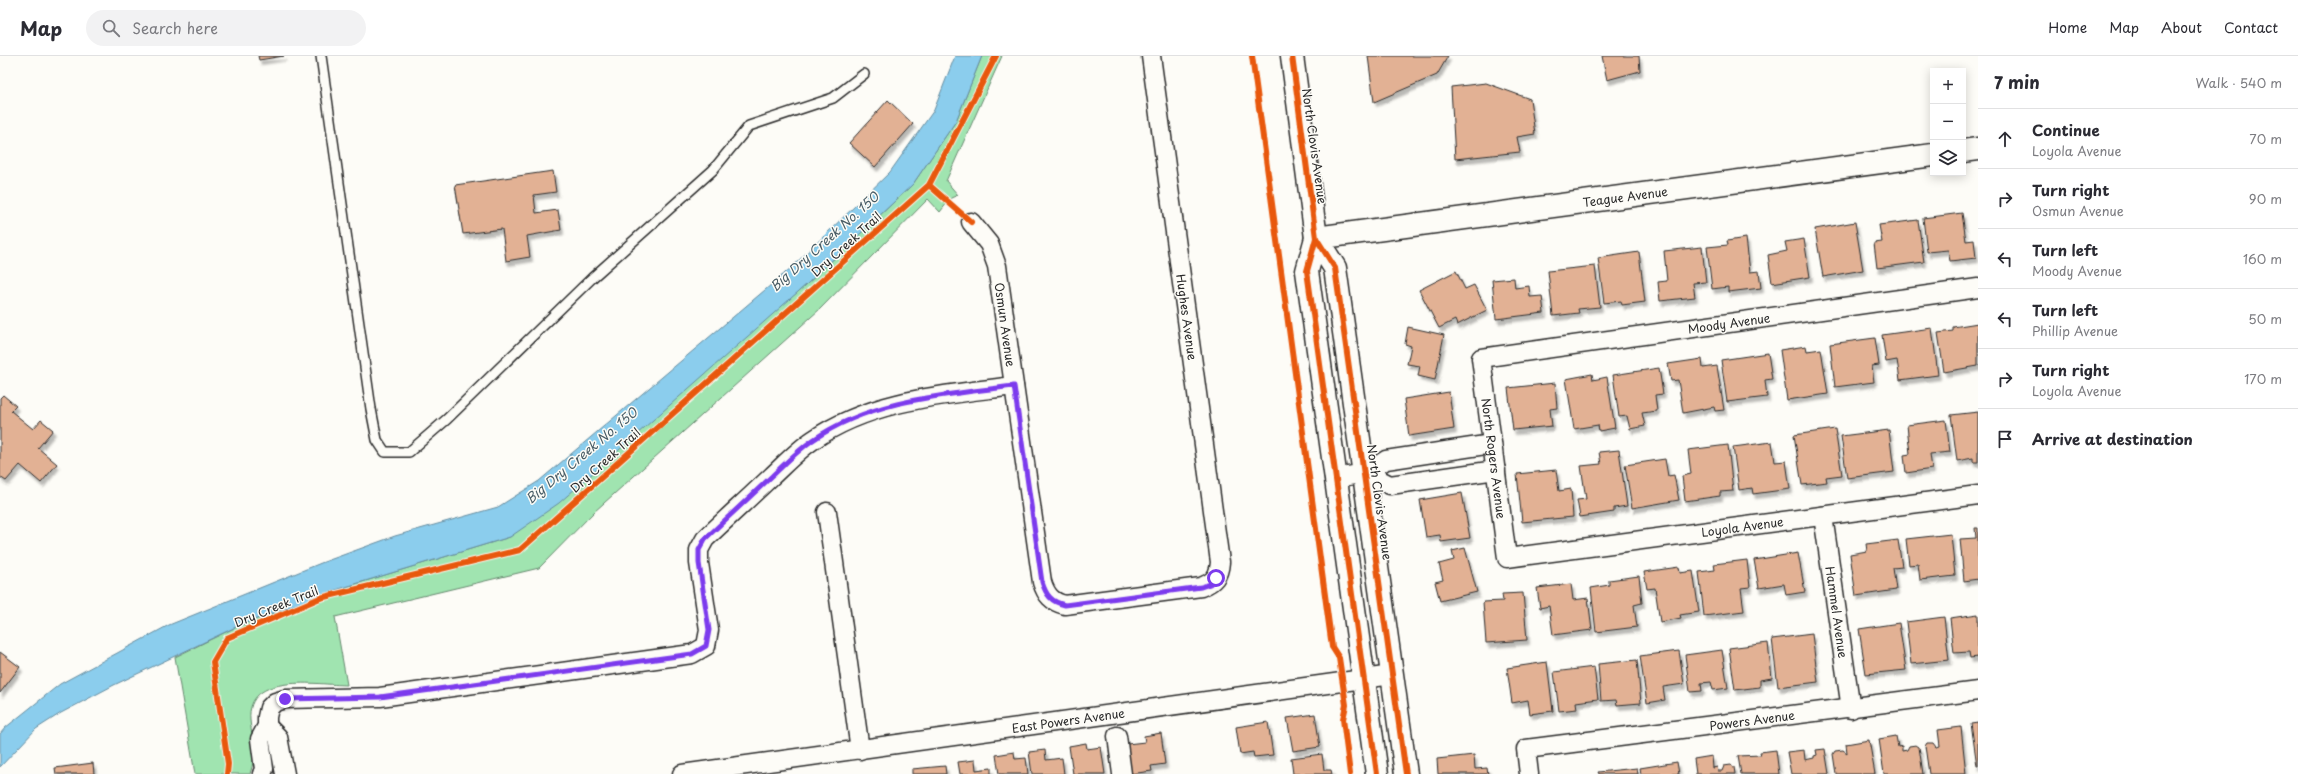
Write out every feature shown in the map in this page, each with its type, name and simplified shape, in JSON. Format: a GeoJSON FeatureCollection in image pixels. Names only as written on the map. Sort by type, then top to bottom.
{"type":"FeatureCollection","features":[{"type":"Feature","properties":{"kind":"main road","name":"North Clovis Avenue"},"geometry":{"type":"LineString","coordinates":[[1292,56],[1316,238],[1307,271],[1377,774]]}},
{"type":"Feature","properties":{"kind":"main road"},"geometry":{"type":"LineString","coordinates":[[1966,150],[1978,149]]}},
{"type":"Feature","properties":{"kind":"main road","name":"Teague Avenue"},"geometry":{"type":"LineString","coordinates":[[1316,238],[1930,154]]}},
{"type":"Feature","properties":{"kind":"main road","name":"North Clovis Avenue"},"geometry":{"type":"LineString","coordinates":[[1316,238],[1335,268],[1366,473],[1406,774]]}},
{"type":"Feature","properties":{"kind":"street","name":"Hughes Avenue"},"geometry":{"type":"LineString","coordinates":[[1050,598],[1056,603],[1065,605],[1201,587],[1210,584],[1216,578],[1220,562],[1151,56]]}},
{"type":"Feature","properties":{"kind":"street","name":"Osmun Avenue"},"geometry":{"type":"LineString","coordinates":[[971,222],[989,244],[997,266],[1042,582],[1050,598]]}},
{"type":"Feature","properties":{"kind":"street","name":"Moody Avenue"},"geometry":{"type":"LineString","coordinates":[[1481,358],[1978,288]]}},
{"type":"Feature","properties":{"kind":"street","name":"North Rogers Avenue"},"geometry":{"type":"LineString","coordinates":[[1481,358],[1507,558]]}},
{"type":"Feature","properties":{"kind":"street"},"geometry":{"type":"LineString","coordinates":[[267,726],[278,737],[284,770],[263,771],[260,739],[267,726],[269,708],[275,702],[285,699],[356,699],[401,695],[692,654],[706,646],[709,630],[699,563],[699,550],[705,539],[795,454],[812,440],[833,428],[866,414],[912,400],[1014,386]]}},
{"type":"Feature","properties":{"kind":"street"},"geometry":{"type":"LineString","coordinates":[[1336,478],[1366,473],[1386,460],[1492,444]]}},
{"type":"Feature","properties":{"kind":"street"},"geometry":{"type":"LineString","coordinates":[[1366,473],[1390,485],[1496,470]]}},
{"type":"Feature","properties":{"kind":"street","name":"Loyola Avenue"},"geometry":{"type":"LineString","coordinates":[[1507,558],[1978,495]]}},
{"type":"Feature","properties":{"kind":"street"},"geometry":{"type":"LineString","coordinates":[[827,512],[860,750]]}},
{"type":"Feature","properties":{"kind":"street","name":"Hammel Avenue"},"geometry":{"type":"LineString","coordinates":[[1823,516],[1851,708]]}},
{"type":"Feature","properties":{"kind":"street","name":"East Powers Avenue"},"geometry":{"type":"LineString","coordinates":[[682,774],[744,770],[860,750],[1115,725],[1392,675]]}},
{"type":"Feature","properties":{"kind":"street","name":"Powers Avenue"},"geometry":{"type":"LineString","coordinates":[[1529,774],[1526,749],[1978,691]]}},
{"type":"Feature","properties":{"kind":"street"},"geometry":{"type":"LineString","coordinates":[[1115,725],[1122,774]]}},
{"type":"Feature","properties":{"kind":"lane"},"geometry":{"type":"LineString","coordinates":[[321,56],[376,440],[385,452],[409,452],[447,419],[592,278],[713,170],[749,126],[833,98],[846,90],[864,74]]}},
{"type":"Feature","properties":{"kind":"green space"},"geometry":{"type":"Polygon","coordinates":[[[982,56],[1002,56],[946,181],[958,195],[951,198],[940,212],[928,199],[820,309],[594,512],[539,568],[335,617],[347,685],[303,683],[286,684],[271,687],[259,694],[252,704],[250,720],[254,753],[250,774],[195,774],[175,657],[238,626],[329,592],[510,537],[807,284],[913,184],[956,121],[982,56]]]}},
{"type":"Feature","properties":{"kind":"water","name":"Big Dry Creek No. 150"},"geometry":{"type":"Polygon","coordinates":[[[955,56],[982,56],[956,121],[913,184],[807,284],[559,503],[510,537],[329,592],[238,626],[114,685],[61,713],[36,729],[0,767],[0,734],[5,728],[60,684],[169,625],[321,563],[395,536],[498,507],[539,481],[791,268],[890,172],[934,110],[955,56]]]}},
{"type":"Feature","properties":{"kind":"building"},"geometry":{"type":"Polygon","coordinates":[[[258,56],[284,56],[259,60],[258,56]]]}},
{"type":"Feature","properties":{"kind":"building"},"geometry":{"type":"Polygon","coordinates":[[[1368,56],[1448,56],[1437,75],[1374,102],[1368,56]]]}},
{"type":"Feature","properties":{"kind":"building"},"geometry":{"type":"Polygon","coordinates":[[[1602,56],[1639,56],[1640,71],[1607,80],[1602,56]]]}},
{"type":"Feature","properties":{"kind":"building"},"geometry":{"type":"Polygon","coordinates":[[[1486,83],[1530,99],[1535,134],[1517,137],[1520,152],[1455,159],[1451,87],[1486,83]]]}},
{"type":"Feature","properties":{"kind":"building"},"geometry":{"type":"Polygon","coordinates":[[[888,100],[913,124],[875,167],[849,143],[888,100]]]}},
{"type":"Feature","properties":{"kind":"building"},"geometry":{"type":"Polygon","coordinates":[[[553,171],[556,192],[534,195],[536,213],[558,210],[561,230],[527,236],[530,257],[506,261],[502,229],[463,234],[455,185],[553,171]]]}},
{"type":"Feature","properties":{"kind":"building"},"geometry":{"type":"Polygon","coordinates":[[[1962,213],[1966,241],[1974,240],[1976,258],[1950,261],[1948,250],[1927,252],[1923,218],[1962,213]]]}},
{"type":"Feature","properties":{"kind":"building"},"geometry":{"type":"Polygon","coordinates":[[[1918,220],[1924,262],[1877,268],[1874,243],[1882,242],[1879,225],[1918,220]]]}},
{"type":"Feature","properties":{"kind":"building"},"geometry":{"type":"Polygon","coordinates":[[[1855,222],[1863,270],[1823,277],[1815,229],[1855,222]]]}},
{"type":"Feature","properties":{"kind":"building"},"geometry":{"type":"Polygon","coordinates":[[[1746,238],[1750,272],[1759,271],[1761,288],[1728,292],[1728,287],[1712,289],[1707,247],[1728,245],[1727,241],[1746,238]]]}},
{"type":"Feature","properties":{"kind":"building"},"geometry":{"type":"Polygon","coordinates":[[[1804,239],[1810,277],[1772,283],[1768,255],[1787,251],[1785,242],[1804,239]]]}},
{"type":"Feature","properties":{"kind":"building"},"geometry":{"type":"Polygon","coordinates":[[[1702,247],[1706,282],[1693,283],[1695,297],[1660,301],[1658,282],[1667,281],[1664,251],[1702,247]]]}},
{"type":"Feature","properties":{"kind":"building"},"geometry":{"type":"Polygon","coordinates":[[[1639,252],[1645,302],[1622,305],[1621,301],[1604,303],[1598,258],[1639,252]]]}},
{"type":"Feature","properties":{"kind":"building"},"geometry":{"type":"Polygon","coordinates":[[[1595,266],[1600,307],[1578,309],[1579,313],[1553,316],[1548,271],[1595,266]]]}},
{"type":"Feature","properties":{"kind":"building"},"geometry":{"type":"Polygon","coordinates":[[[1456,271],[1465,289],[1474,285],[1487,310],[1457,325],[1455,320],[1439,328],[1419,290],[1456,271]]]}},
{"type":"Feature","properties":{"kind":"building"},"geometry":{"type":"Polygon","coordinates":[[[1514,278],[1515,288],[1529,286],[1530,297],[1542,296],[1544,313],[1496,319],[1492,280],[1514,278]]]}},
{"type":"Feature","properties":{"kind":"building"},"geometry":{"type":"Polygon","coordinates":[[[1978,323],[1978,366],[1944,372],[1938,333],[1953,331],[1953,327],[1978,323]]]}},
{"type":"Feature","properties":{"kind":"building"},"geometry":{"type":"Polygon","coordinates":[[[1408,327],[1444,335],[1435,380],[1418,376],[1420,366],[1407,364],[1411,346],[1405,344],[1408,327]]]}},
{"type":"Feature","properties":{"kind":"building"},"geometry":{"type":"Polygon","coordinates":[[[1932,328],[1938,375],[1900,380],[1897,360],[1886,362],[1882,335],[1932,328]]]}},
{"type":"Feature","properties":{"kind":"building"},"geometry":{"type":"Polygon","coordinates":[[[1875,338],[1879,365],[1872,366],[1874,382],[1835,387],[1830,344],[1875,338]]]}},
{"type":"Feature","properties":{"kind":"building"},"geometry":{"type":"Polygon","coordinates":[[[1806,346],[1807,351],[1821,349],[1828,394],[1787,400],[1780,350],[1806,346]]]}},
{"type":"Feature","properties":{"kind":"building"},"geometry":{"type":"Polygon","coordinates":[[[1768,353],[1772,379],[1765,380],[1767,397],[1727,402],[1721,360],[1768,353]]]}},
{"type":"Feature","properties":{"kind":"building"},"geometry":{"type":"Polygon","coordinates":[[[1702,359],[1703,368],[1717,366],[1724,410],[1715,411],[1714,407],[1683,413],[1678,380],[1671,381],[1668,364],[1702,359]]]}},
{"type":"Feature","properties":{"kind":"building"},"geometry":{"type":"Polygon","coordinates":[[[1659,368],[1663,394],[1655,395],[1657,411],[1642,413],[1645,426],[1630,429],[1627,416],[1619,417],[1613,375],[1659,368]]]}},
{"type":"Feature","properties":{"kind":"building"},"geometry":{"type":"Polygon","coordinates":[[[1592,374],[1593,380],[1607,377],[1615,428],[1599,431],[1598,425],[1574,429],[1566,379],[1592,374]]]}},
{"type":"Feature","properties":{"kind":"building"},"geometry":{"type":"Polygon","coordinates":[[[1555,383],[1557,408],[1550,409],[1552,426],[1513,430],[1508,388],[1555,383]]]}},
{"type":"Feature","properties":{"kind":"building"},"geometry":{"type":"Polygon","coordinates":[[[1449,392],[1454,429],[1409,436],[1404,399],[1449,392]]]}},
{"type":"Feature","properties":{"kind":"building"},"geometry":{"type":"Polygon","coordinates":[[[3,395],[16,406],[11,411],[33,429],[41,420],[53,430],[38,448],[57,464],[41,483],[20,465],[6,481],[0,477],[0,398],[3,395]]]}},
{"type":"Feature","properties":{"kind":"building"},"geometry":{"type":"Polygon","coordinates":[[[1978,412],[1978,462],[1973,462],[1973,458],[1957,461],[1951,415],[1978,412]]]}},
{"type":"Feature","properties":{"kind":"building"},"geometry":{"type":"Polygon","coordinates":[[[1946,420],[1950,452],[1930,454],[1932,469],[1906,473],[1904,455],[1910,454],[1907,425],[1946,420]]]}},
{"type":"Feature","properties":{"kind":"building"},"geometry":{"type":"Polygon","coordinates":[[[1835,429],[1842,475],[1826,477],[1827,482],[1802,485],[1794,435],[1835,429]]]}},
{"type":"Feature","properties":{"kind":"building"},"geometry":{"type":"Polygon","coordinates":[[[1889,430],[1894,472],[1847,478],[1841,436],[1889,430]]]}},
{"type":"Feature","properties":{"kind":"building"},"geometry":{"type":"Polygon","coordinates":[[[1772,442],[1775,462],[1786,461],[1790,489],[1753,494],[1752,488],[1739,490],[1733,447],[1772,442]]]}},
{"type":"Feature","properties":{"kind":"building"},"geometry":{"type":"Polygon","coordinates":[[[1728,445],[1733,491],[1720,492],[1720,496],[1685,501],[1682,476],[1691,474],[1688,450],[1728,445]]]}},
{"type":"Feature","properties":{"kind":"building"},"geometry":{"type":"Polygon","coordinates":[[[1619,450],[1627,506],[1614,508],[1614,512],[1580,517],[1577,500],[1586,499],[1581,466],[1601,464],[1599,452],[1619,450]]]}},
{"type":"Feature","properties":{"kind":"building"},"geometry":{"type":"Polygon","coordinates":[[[1665,459],[1668,476],[1674,475],[1679,500],[1632,508],[1625,465],[1665,459]]]}},
{"type":"Feature","properties":{"kind":"building"},"geometry":{"type":"Polygon","coordinates":[[[1556,470],[1559,491],[1571,489],[1573,517],[1522,522],[1517,474],[1556,470]]]}},
{"type":"Feature","properties":{"kind":"building"},"geometry":{"type":"Polygon","coordinates":[[[1462,493],[1470,538],[1441,542],[1440,535],[1426,537],[1420,500],[1462,493]]]}},
{"type":"Feature","properties":{"kind":"building"},"geometry":{"type":"Polygon","coordinates":[[[1975,528],[1978,528],[1978,579],[1964,581],[1960,539],[1976,538],[1975,528]]]}},
{"type":"Feature","properties":{"kind":"building"},"geometry":{"type":"Polygon","coordinates":[[[1951,534],[1955,576],[1920,580],[1918,564],[1909,565],[1906,539],[1951,534]]]}},
{"type":"Feature","properties":{"kind":"building"},"geometry":{"type":"Polygon","coordinates":[[[1898,540],[1902,567],[1893,568],[1896,590],[1856,596],[1850,554],[1867,551],[1866,544],[1898,540]]]}},
{"type":"Feature","properties":{"kind":"building"},"geometry":{"type":"Polygon","coordinates":[[[1465,548],[1477,592],[1440,601],[1435,582],[1443,580],[1439,564],[1454,560],[1452,551],[1465,548]]]}},
{"type":"Feature","properties":{"kind":"building"},"geometry":{"type":"Polygon","coordinates":[[[1798,553],[1805,592],[1786,595],[1784,584],[1759,588],[1754,560],[1798,553]]]}},
{"type":"Feature","properties":{"kind":"building"},"geometry":{"type":"Polygon","coordinates":[[[1747,560],[1750,587],[1741,588],[1744,611],[1704,616],[1699,572],[1715,570],[1714,564],[1747,560]]]}},
{"type":"Feature","properties":{"kind":"building"},"geometry":{"type":"Polygon","coordinates":[[[1679,567],[1680,573],[1693,571],[1699,612],[1680,615],[1681,618],[1660,622],[1655,588],[1647,589],[1644,572],[1679,567]]]}},
{"type":"Feature","properties":{"kind":"building"},"geometry":{"type":"Polygon","coordinates":[[[1639,576],[1642,603],[1634,605],[1637,627],[1596,632],[1591,588],[1609,585],[1609,580],[1639,576]]]}},
{"type":"Feature","properties":{"kind":"building"},"geometry":{"type":"Polygon","coordinates":[[[1571,584],[1573,600],[1588,598],[1592,630],[1553,635],[1549,606],[1540,608],[1537,588],[1571,584]]]}},
{"type":"Feature","properties":{"kind":"building"},"geometry":{"type":"Polygon","coordinates":[[[1523,593],[1527,640],[1486,643],[1483,602],[1503,601],[1502,594],[1523,593]]]}},
{"type":"Feature","properties":{"kind":"building"},"geometry":{"type":"Polygon","coordinates":[[[1978,614],[1978,657],[1970,658],[1969,652],[1954,653],[1950,618],[1978,614]]]}},
{"type":"Feature","properties":{"kind":"building"},"geometry":{"type":"Polygon","coordinates":[[[1944,617],[1949,660],[1911,664],[1906,622],[1944,617]]]}},
{"type":"Feature","properties":{"kind":"building"},"geometry":{"type":"Polygon","coordinates":[[[1899,623],[1906,670],[1866,674],[1859,629],[1899,623]]]}},
{"type":"Feature","properties":{"kind":"building"},"geometry":{"type":"Polygon","coordinates":[[[1812,634],[1818,682],[1778,687],[1772,639],[1812,634]]]}},
{"type":"Feature","properties":{"kind":"building"},"geometry":{"type":"Polygon","coordinates":[[[1768,643],[1772,678],[1760,680],[1760,687],[1735,690],[1729,648],[1768,643]]]}},
{"type":"Feature","properties":{"kind":"building"},"geometry":{"type":"Polygon","coordinates":[[[1722,650],[1728,688],[1713,690],[1711,682],[1701,683],[1702,691],[1690,692],[1685,655],[1722,650]]]}},
{"type":"Feature","properties":{"kind":"building"},"geometry":{"type":"Polygon","coordinates":[[[1679,651],[1684,684],[1663,687],[1665,700],[1647,703],[1640,656],[1679,651]]]}},
{"type":"Feature","properties":{"kind":"building"},"geometry":{"type":"Polygon","coordinates":[[[0,652],[20,667],[0,693],[0,652]]]}},
{"type":"Feature","properties":{"kind":"building"},"geometry":{"type":"Polygon","coordinates":[[[1637,660],[1641,703],[1617,705],[1616,700],[1601,701],[1598,664],[1637,660]]]}},
{"type":"Feature","properties":{"kind":"building"},"geometry":{"type":"Polygon","coordinates":[[[1547,662],[1553,711],[1530,714],[1528,700],[1512,703],[1507,668],[1547,662]]]}},
{"type":"Feature","properties":{"kind":"building"},"geometry":{"type":"Polygon","coordinates":[[[1594,667],[1598,699],[1576,702],[1577,709],[1559,711],[1554,672],[1594,667]]]}},
{"type":"Feature","properties":{"kind":"building"},"geometry":{"type":"Polygon","coordinates":[[[1315,714],[1320,747],[1293,751],[1287,718],[1315,714]]]}},
{"type":"Feature","properties":{"kind":"building"},"geometry":{"type":"Polygon","coordinates":[[[1268,722],[1273,755],[1254,757],[1253,752],[1240,754],[1236,727],[1268,722]]]}},
{"type":"Feature","properties":{"kind":"building"},"geometry":{"type":"Polygon","coordinates":[[[1978,722],[1978,766],[1977,766],[1971,723],[1978,722]]]}},
{"type":"Feature","properties":{"kind":"building"},"geometry":{"type":"Polygon","coordinates":[[[1961,727],[1966,774],[1929,774],[1925,746],[1927,743],[1933,743],[1936,747],[1940,746],[1938,730],[1961,727]]]}},
{"type":"Feature","properties":{"kind":"building"},"geometry":{"type":"Polygon","coordinates":[[[1161,733],[1165,764],[1151,766],[1152,771],[1130,774],[1127,744],[1145,742],[1144,736],[1161,733]]]}},
{"type":"Feature","properties":{"kind":"building"},"geometry":{"type":"Polygon","coordinates":[[[1896,736],[1898,747],[1902,746],[1902,751],[1907,750],[1909,746],[1916,745],[1919,747],[1923,774],[1884,774],[1879,739],[1896,736]]]}},
{"type":"Feature","properties":{"kind":"building"},"geometry":{"type":"Polygon","coordinates":[[[1869,740],[1875,774],[1836,774],[1833,754],[1835,751],[1843,750],[1847,753],[1846,744],[1869,740]]]}},
{"type":"Feature","properties":{"kind":"building"},"geometry":{"type":"Polygon","coordinates":[[[1086,743],[1087,749],[1101,747],[1105,774],[1073,774],[1069,746],[1086,743]]]}},
{"type":"Feature","properties":{"kind":"building"},"geometry":{"type":"Polygon","coordinates":[[[1825,749],[1829,774],[1791,774],[1787,752],[1804,750],[1805,760],[1814,758],[1814,756],[1817,755],[1816,750],[1825,749]]]}},
{"type":"Feature","properties":{"kind":"building"},"geometry":{"type":"Polygon","coordinates":[[[1045,750],[1046,760],[1062,758],[1064,774],[1032,774],[1029,752],[1045,750]]]}},
{"type":"Feature","properties":{"kind":"building"},"geometry":{"type":"Polygon","coordinates":[[[1776,750],[1779,774],[1741,774],[1738,756],[1761,755],[1760,752],[1776,750]]]}},
{"type":"Feature","properties":{"kind":"building"},"geometry":{"type":"Polygon","coordinates":[[[1014,752],[1015,759],[1026,758],[1028,774],[999,774],[996,755],[1014,752]]]}},
{"type":"Feature","properties":{"kind":"building"},"geometry":{"type":"Polygon","coordinates":[[[1322,754],[1324,770],[1331,770],[1332,774],[1293,774],[1291,758],[1322,754]]]}},
{"type":"Feature","properties":{"kind":"building"},"geometry":{"type":"Polygon","coordinates":[[[1474,755],[1475,769],[1487,768],[1488,774],[1438,774],[1437,759],[1474,755]]]}},
{"type":"Feature","properties":{"kind":"building"},"geometry":{"type":"Polygon","coordinates":[[[1712,756],[1713,768],[1717,767],[1718,771],[1722,771],[1724,766],[1731,765],[1734,767],[1735,774],[1696,774],[1694,759],[1712,756]]]}},
{"type":"Feature","properties":{"kind":"building"},"geometry":{"type":"Polygon","coordinates":[[[975,760],[976,770],[991,768],[991,774],[960,774],[958,762],[975,760]]]}},
{"type":"Feature","properties":{"kind":"building"},"geometry":{"type":"Polygon","coordinates":[[[1677,762],[1679,774],[1641,774],[1640,768],[1677,762]]]}},
{"type":"Feature","properties":{"kind":"building"},"geometry":{"type":"Polygon","coordinates":[[[93,763],[94,774],[56,774],[55,768],[93,763]]]}},
{"type":"Feature","properties":{"kind":"building"},"geometry":{"type":"Polygon","coordinates":[[[945,766],[946,774],[912,774],[912,769],[945,766]]]}},
{"type":"Feature","properties":{"kind":"building"},"geometry":{"type":"Polygon","coordinates":[[[1637,768],[1638,774],[1599,774],[1598,772],[1637,768]]]}},
{"type":"Feature","properties":{"kind":"cycle path","name":"Dry Creek Trail"},"geometry":{"type":"LineString","coordinates":[[227,774],[228,764],[213,662],[227,638],[320,598],[520,550],[929,185],[996,56]]}},
{"type":"Feature","properties":{"kind":"cycle path"},"geometry":{"type":"LineString","coordinates":[[1252,56],[1332,647],[1339,658],[1346,705],[1343,719],[1350,774]]}},
{"type":"Feature","properties":{"kind":"cycle path"},"geometry":{"type":"LineString","coordinates":[[1292,56],[1316,238],[1307,271],[1377,774]]}},
{"type":"Feature","properties":{"kind":"cycle path"},"geometry":{"type":"LineString","coordinates":[[929,185],[971,222]]}},
{"type":"Feature","properties":{"kind":"cycle path"},"geometry":{"type":"LineString","coordinates":[[1316,238],[1335,268],[1406,774]]}},
{"type":"Feature","properties":{"kind":"route"},"geometry":{"type":"LineString","coordinates":[[285,699],[356,699],[401,695],[692,654],[706,646],[709,630],[699,563],[699,550],[705,539],[795,454],[812,440],[833,428],[859,416],[885,407],[912,400],[1014,386],[1042,582],[1045,591],[1050,598],[1056,603],[1065,605],[1201,587],[1210,584],[1216,578]]}}]}
